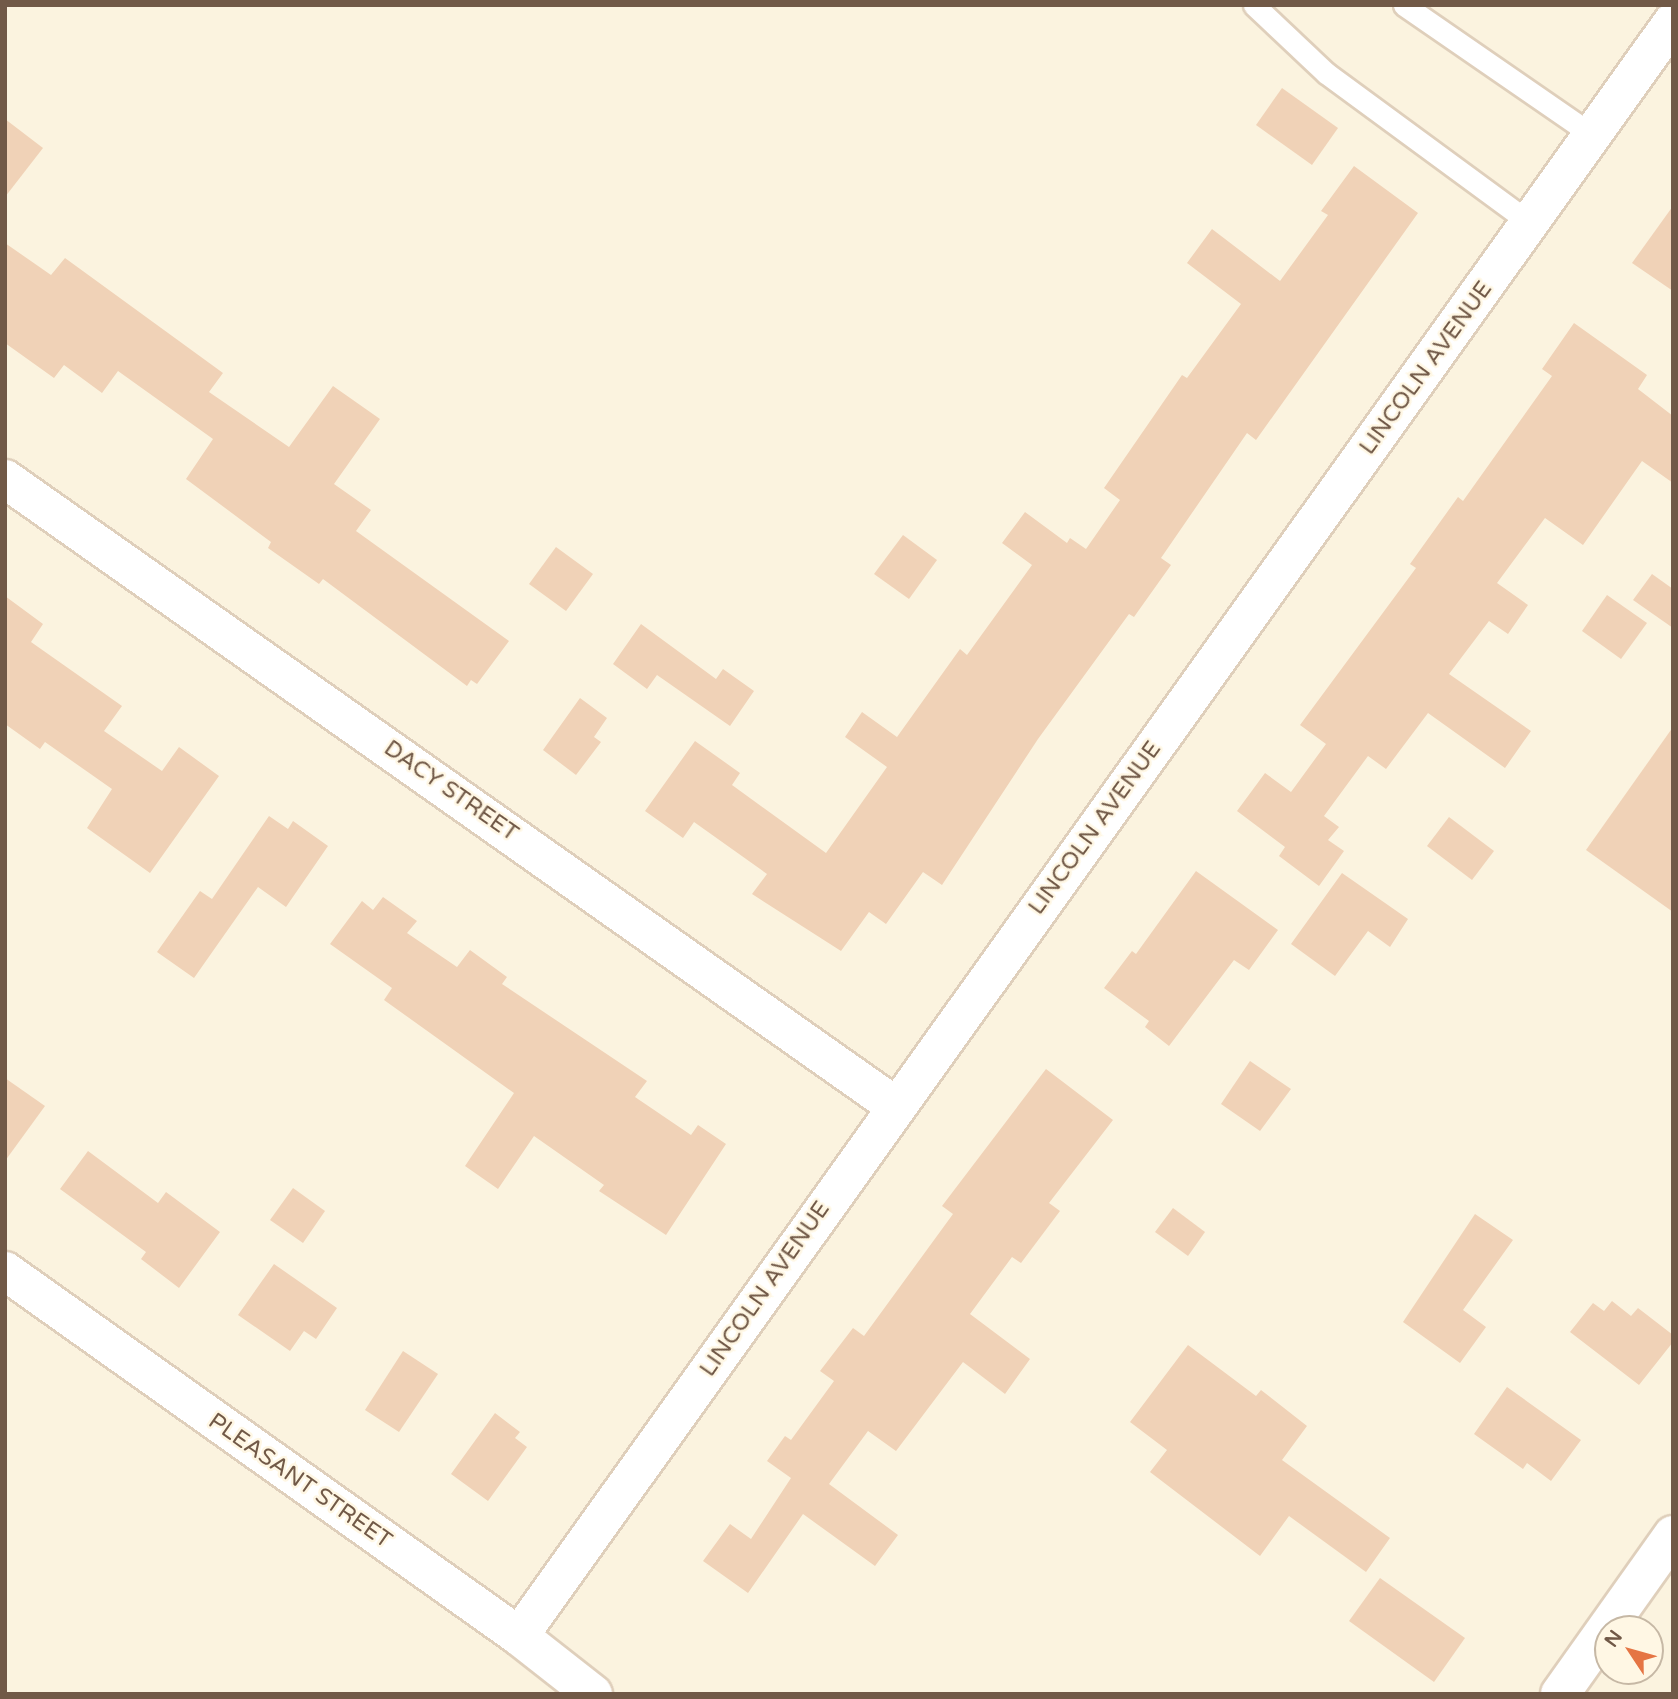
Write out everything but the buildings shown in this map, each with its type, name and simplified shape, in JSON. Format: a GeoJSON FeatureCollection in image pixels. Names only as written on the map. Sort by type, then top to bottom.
{"type":"FeatureCollection","features":[{"type":"Feature","properties":{"kind":"street","name":"LINCOLN AVENUE"},"geometry":{"type":"LineString","coordinates":[[519,1636],[895,1106],[1673,22]]}},
{"type":"Feature","properties":{"kind":"street","name":"DACY STREET"},"geometry":{"type":"LineString","coordinates":[[5,479],[895,1106]]}},
{"type":"Feature","properties":{"kind":"street","name":"PLEASANT STREET"},"geometry":{"type":"LineString","coordinates":[[5,1271],[519,1636],[593,1694]]}},
{"type":"Feature","properties":{"kind":"street"},"geometry":{"type":"LineString","coordinates":[[1560,1694],[1673,1535]]}},
{"type":"Feature","properties":{"kind":"lane"},"geometry":{"type":"LineString","coordinates":[[1254,5],[1326,73],[1530,223]]}},
{"type":"Feature","properties":{"kind":"lane"},"geometry":{"type":"LineString","coordinates":[[1404,5],[1591,134]]}}]}
